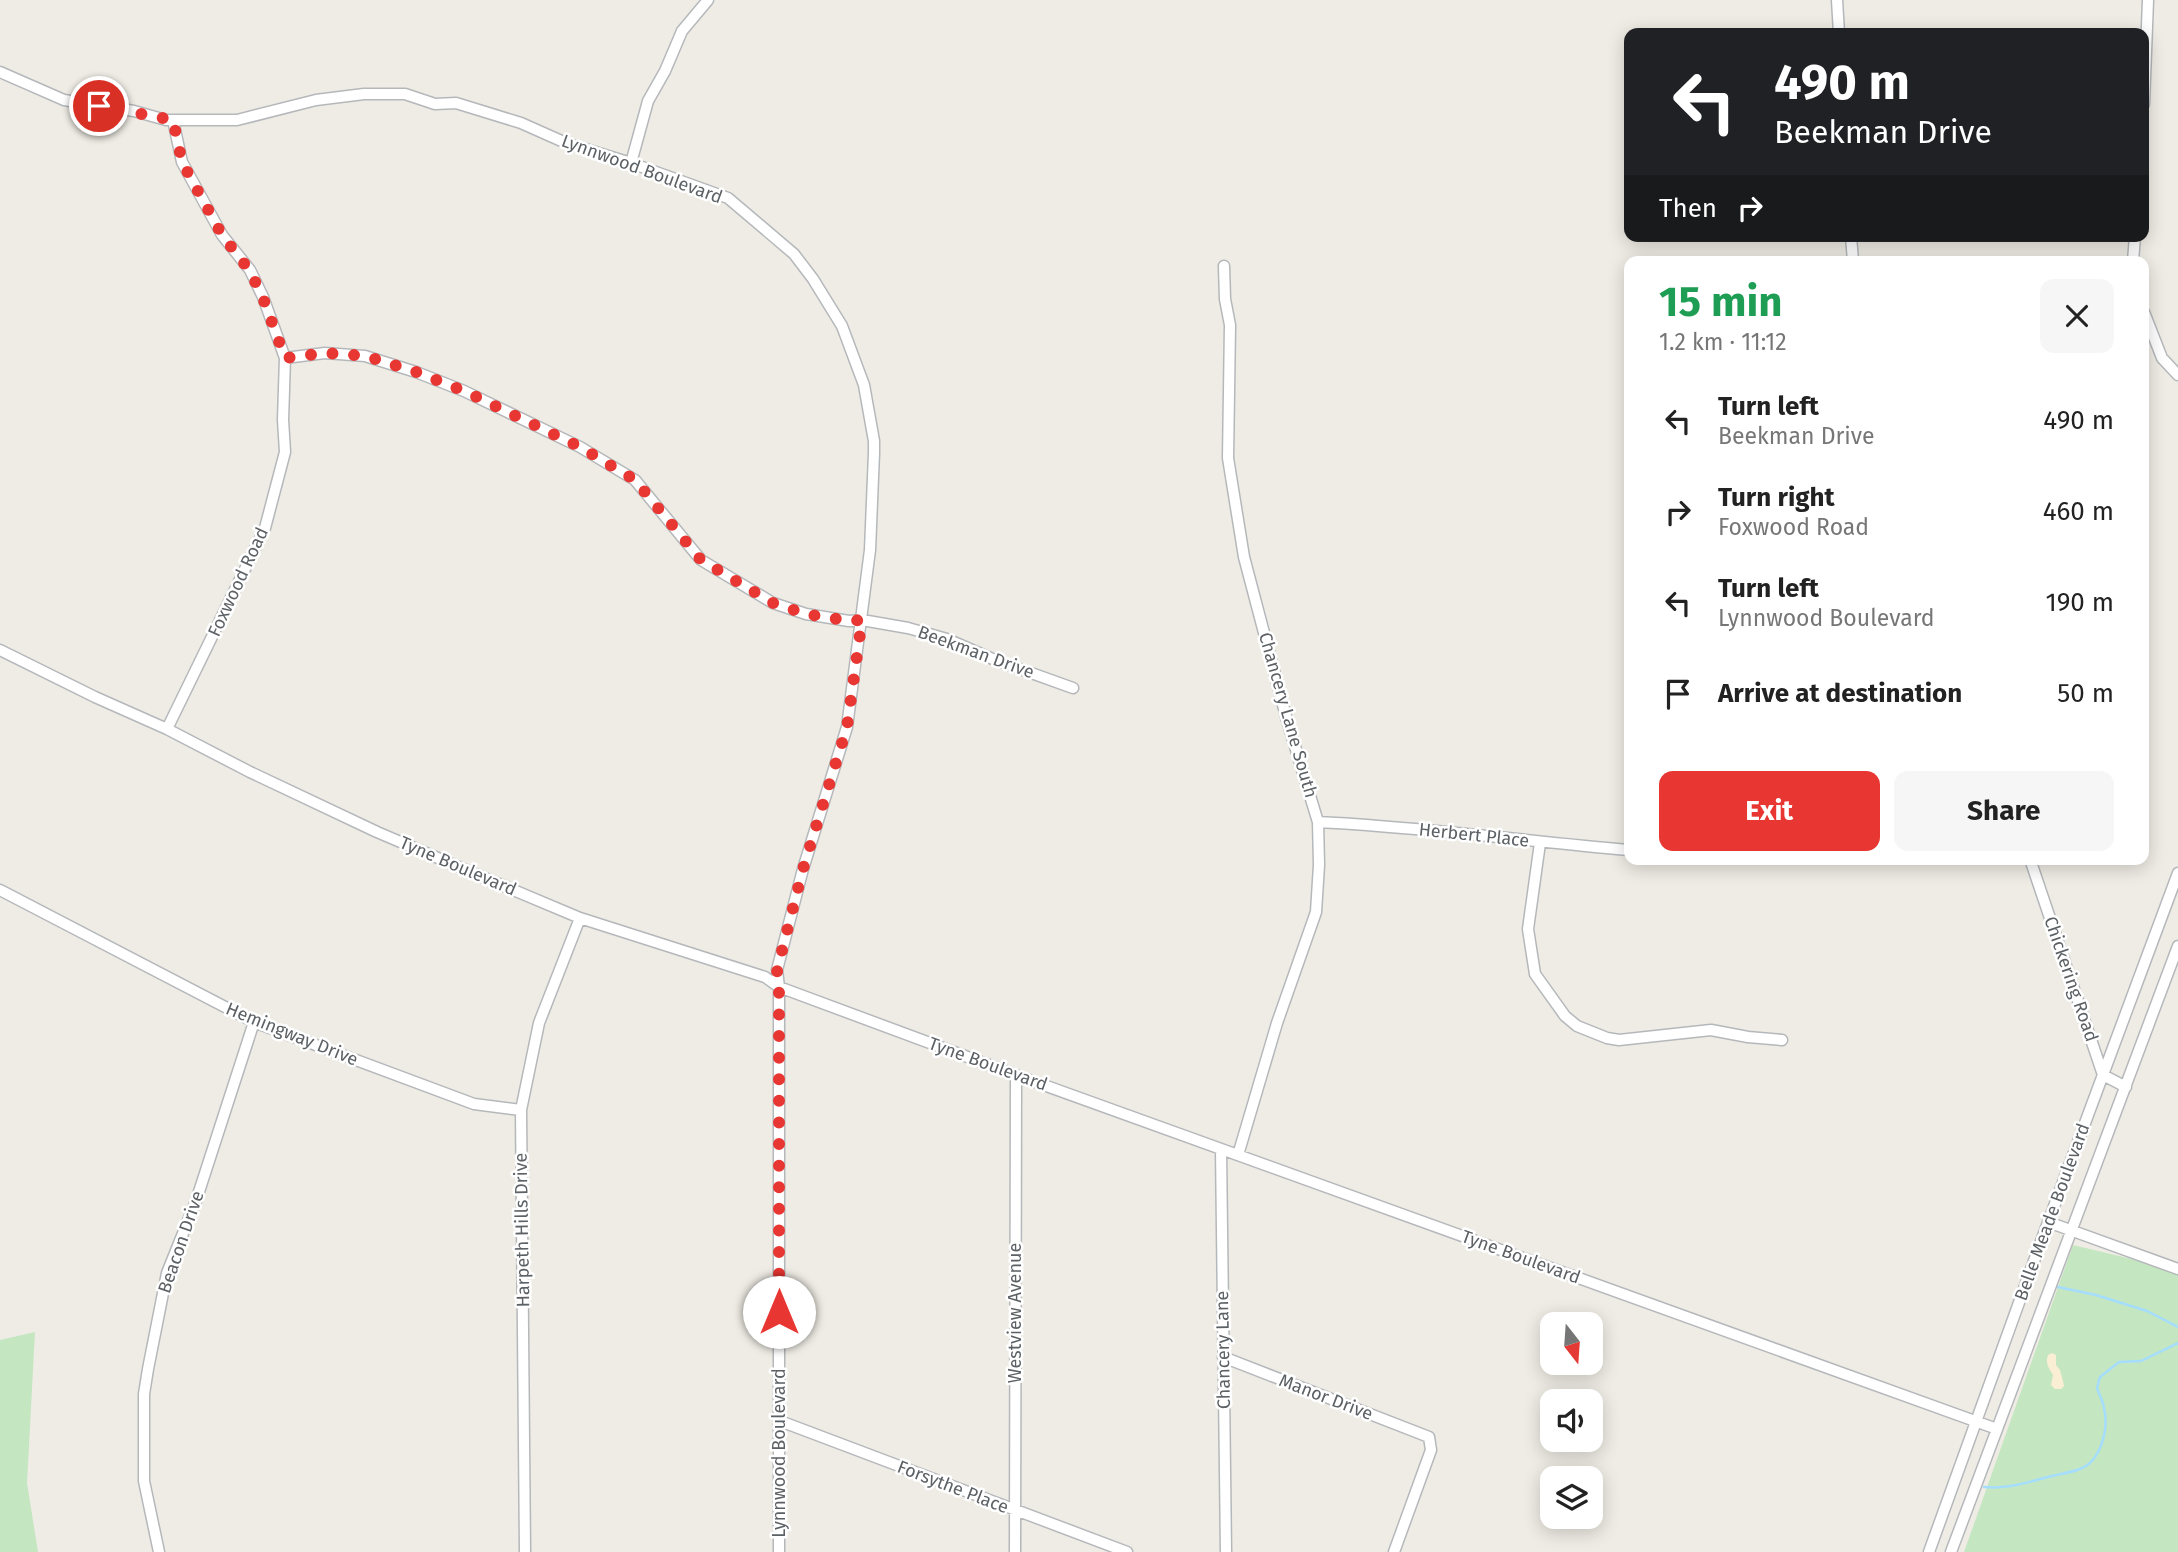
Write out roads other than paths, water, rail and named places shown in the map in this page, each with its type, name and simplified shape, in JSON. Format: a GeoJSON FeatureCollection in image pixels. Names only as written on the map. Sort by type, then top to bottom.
{"type":"FeatureCollection","features":[{"type":"Feature","properties":{"kind":"street"},"geometry":{"type":"LineString","coordinates":[[631,163],[648,101],[665,71],[682,31],[708,0]]}},
{"type":"Feature","properties":{"kind":"street"},"geometry":{"type":"LineString","coordinates":[[1838,0],[1839,28]]}},
{"type":"Feature","properties":{"kind":"street"},"geometry":{"type":"LineString","coordinates":[[2147,28],[2148,0]]}},
{"type":"Feature","properties":{"kind":"street","name":"Lynnwood Boulevard"},"geometry":{"type":"LineString","coordinates":[[0,72],[64,100],[173,120],[237,120],[316,100],[364,94],[405,94],[435,104],[456,103],[521,123],[566,143],[728,198],[794,254],[842,326],[864,384],[874,441],[872,520],[847,727],[803,869],[777,970],[779,1552]]}},
{"type":"Feature","properties":{"kind":"street","name":"Foxwood Road"},"geometry":{"type":"LineString","coordinates":[[167,729],[265,528],[285,458],[285,358],[250,271],[222,235],[182,162],[173,120]]}},
{"type":"Feature","properties":{"kind":"street","name":"Chancery Lane South"},"geometry":{"type":"LineString","coordinates":[[1224,266],[1225,299],[1230,325],[1228,458],[1244,557],[1287,720],[1318,822],[1319,865],[1315,912],[1277,1023],[1238,1155]]}},
{"type":"Feature","properties":{"kind":"street"},"geometry":{"type":"LineString","coordinates":[[2149,325],[2162,358],[2178,375]]}},
{"type":"Feature","properties":{"kind":"street","name":"Beekman Drive"},"geometry":{"type":"LineString","coordinates":[[285,358],[325,353],[366,356],[464,391],[580,447],[635,480],[701,560],[773,603],[806,614],[908,628],[947,639],[995,660],[1073,688]]}},
{"type":"Feature","properties":{"kind":"street","name":"Tyne Boulevard"},"geometry":{"type":"LineString","coordinates":[[1,654],[167,729],[377,832],[580,918],[765,977],[779,987],[1016,1075],[1997,1429]]}},
{"type":"Feature","properties":{"kind":"street","name":"Herbert Place"},"geometry":{"type":"LineString","coordinates":[[1318,822],[1382,825],[1624,850]]}},
{"type":"Feature","properties":{"kind":"street"},"geometry":{"type":"LineString","coordinates":[[1540,843],[1528,929],[1535,974],[1565,1016],[1577,1026],[1619,1040],[1711,1030],[1783,1040]]}},
{"type":"Feature","properties":{"kind":"street","name":"Chickering Road"},"geometry":{"type":"LineString","coordinates":[[2032,865],[2103,1075]]}},
{"type":"Feature","properties":{"kind":"street","name":"Belle Meade Boulevard"},"geometry":{"type":"LineString","coordinates":[[1929,1552],[2178,873]]}},
{"type":"Feature","properties":{"kind":"street","name":"Hemingway Drive"},"geometry":{"type":"LineString","coordinates":[[0,890],[254,1022],[474,1104],[521,1110]]}},
{"type":"Feature","properties":{"kind":"street","name":"Harpeth Hills Drive"},"geometry":{"type":"LineString","coordinates":[[525,1552],[521,1110],[540,1023],[580,918]]}},
{"type":"Feature","properties":{"kind":"street","name":"Belle Meade Boulevard"},"geometry":{"type":"LineString","coordinates":[[1951,1552],[2178,946]]}},
{"type":"Feature","properties":{"kind":"street","name":"Beacon Drive"},"geometry":{"type":"LineString","coordinates":[[159,1552],[144,1481],[144,1394],[148,1369],[167,1273],[196,1201],[254,1022]]}},
{"type":"Feature","properties":{"kind":"street","name":"Westview Avenue"},"geometry":{"type":"LineString","coordinates":[[1015,1552],[1016,1075]]}},
{"type":"Feature","properties":{"kind":"street"},"geometry":{"type":"LineString","coordinates":[[2103,1075],[2126,1087]]}},
{"type":"Feature","properties":{"kind":"street","name":"Chancery Lane"},"geometry":{"type":"LineString","coordinates":[[1221,1149],[1226,1552]]}},
{"type":"Feature","properties":{"kind":"street"},"geometry":{"type":"LineString","coordinates":[[2048,1222],[2178,1269]]}},
{"type":"Feature","properties":{"kind":"street","name":"Manor Drive"},"geometry":{"type":"LineString","coordinates":[[1223,1357],[1429,1437],[1431,1450],[1394,1552]]}},
{"type":"Feature","properties":{"kind":"street","name":"Forsythe Place"},"geometry":{"type":"LineString","coordinates":[[780,1421],[1127,1552]]}},
{"type":"Feature","properties":{"kind":"waterway"},"geometry":{"type":"LineString","coordinates":[[2058,1287],[2096,1295],[2147,1311],[2178,1327]]}},
{"type":"Feature","properties":{"kind":"waterway"},"geometry":{"type":"LineString","coordinates":[[1984,1487],[2016,1485],[2072,1472],[2087,1465],[2098,1452],[2104,1434],[2104,1408],[2097,1388],[2100,1377],[2119,1362],[2141,1361],[2178,1343]]}}]}
